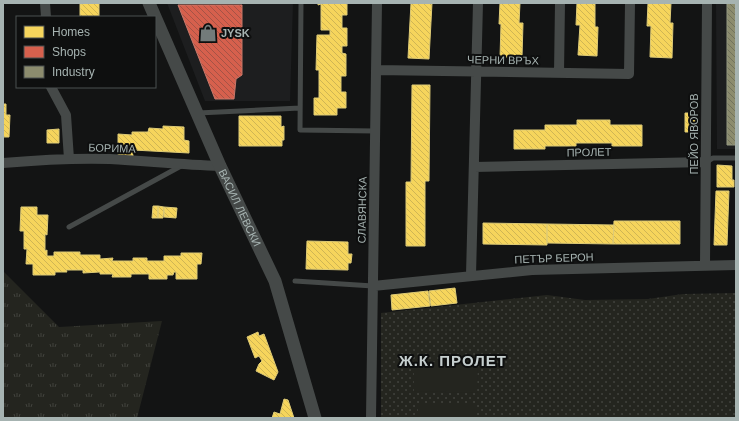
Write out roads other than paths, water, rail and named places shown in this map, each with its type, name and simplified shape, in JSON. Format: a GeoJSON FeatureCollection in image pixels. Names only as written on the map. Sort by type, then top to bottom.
{"type":"FeatureCollection","features":[{"type":"Feature","properties":{"kind":"street"},"geometry":{"type":"LineString","coordinates":[[45,3],[46,16]]}},
{"type":"Feature","properties":{"kind":"street","name":"ВАСИЛ ЛЕВСКИ"},"geometry":{"type":"LineString","coordinates":[[150,3],[156,16]]}},
{"type":"Feature","properties":{"kind":"street","name":"СЛАВЯНСКА"},"geometry":{"type":"LineString","coordinates":[[371,418],[377,3]]}},
{"type":"Feature","properties":{"kind":"street"},"geometry":{"type":"LineString","coordinates":[[470,275],[478,3]]}},
{"type":"Feature","properties":{"kind":"street"},"geometry":{"type":"LineString","coordinates":[[559,73],[560,3]]}},
{"type":"Feature","properties":{"kind":"street","name":"ЧЕРНИ ВРЪХ"},"geometry":{"type":"LineString","coordinates":[[376,70],[629,74],[630,3]]}},
{"type":"Feature","properties":{"kind":"street","name":"ПЕЙО ЯВОРОВ"},"geometry":{"type":"LineString","coordinates":[[705,265],[707,3]]}},
{"type":"Feature","properties":{"kind":"street","name":"ВАСИЛ ЛЕВСКИ"},"geometry":{"type":"LineString","coordinates":[[156,17],[220,166],[275,281],[316,418]]}},
{"type":"Feature","properties":{"kind":"street"},"geometry":{"type":"LineString","coordinates":[[52,88],[66,115],[68,159]]}},
{"type":"Feature","properties":{"kind":"street","name":"БОРИМА"},"geometry":{"type":"LineString","coordinates":[[3,163],[68,159],[109,159],[183,165],[220,166]]}},
{"type":"Feature","properties":{"kind":"street","name":"ПРОЛЕТ"},"geometry":{"type":"LineString","coordinates":[[474,166],[706,162]]}},
{"type":"Feature","properties":{"kind":"street","name":"ПЕТЪР БЕРОН"},"geometry":{"type":"LineString","coordinates":[[373,286],[470,275],[532,270],[736,265]]}},
{"type":"Feature","properties":{"kind":"lane"},"geometry":{"type":"LineString","coordinates":[[301,3],[300,130],[375,131]]}},
{"type":"Feature","properties":{"kind":"lane"},"geometry":{"type":"LineString","coordinates":[[197,113],[300,108]]}},
{"type":"Feature","properties":{"kind":"lane"},"geometry":{"type":"LineString","coordinates":[[706,162],[713,158],[736,158]]}},
{"type":"Feature","properties":{"kind":"lane"},"geometry":{"type":"LineString","coordinates":[[69,227],[183,165]]}},
{"type":"Feature","properties":{"kind":"lane"},"geometry":{"type":"LineString","coordinates":[[294,281],[373,286]]}},
{"type":"Feature","properties":{"kind":"place","name":"JYSK"},"geometry":{"type":"Point","coordinates":[208,33]}},
{"type":"Feature","properties":{"kind":"district","name":"Ж.К. ПРОЛЕТ"},"geometry":{"type":"Point","coordinates":[453,360]}}]}
